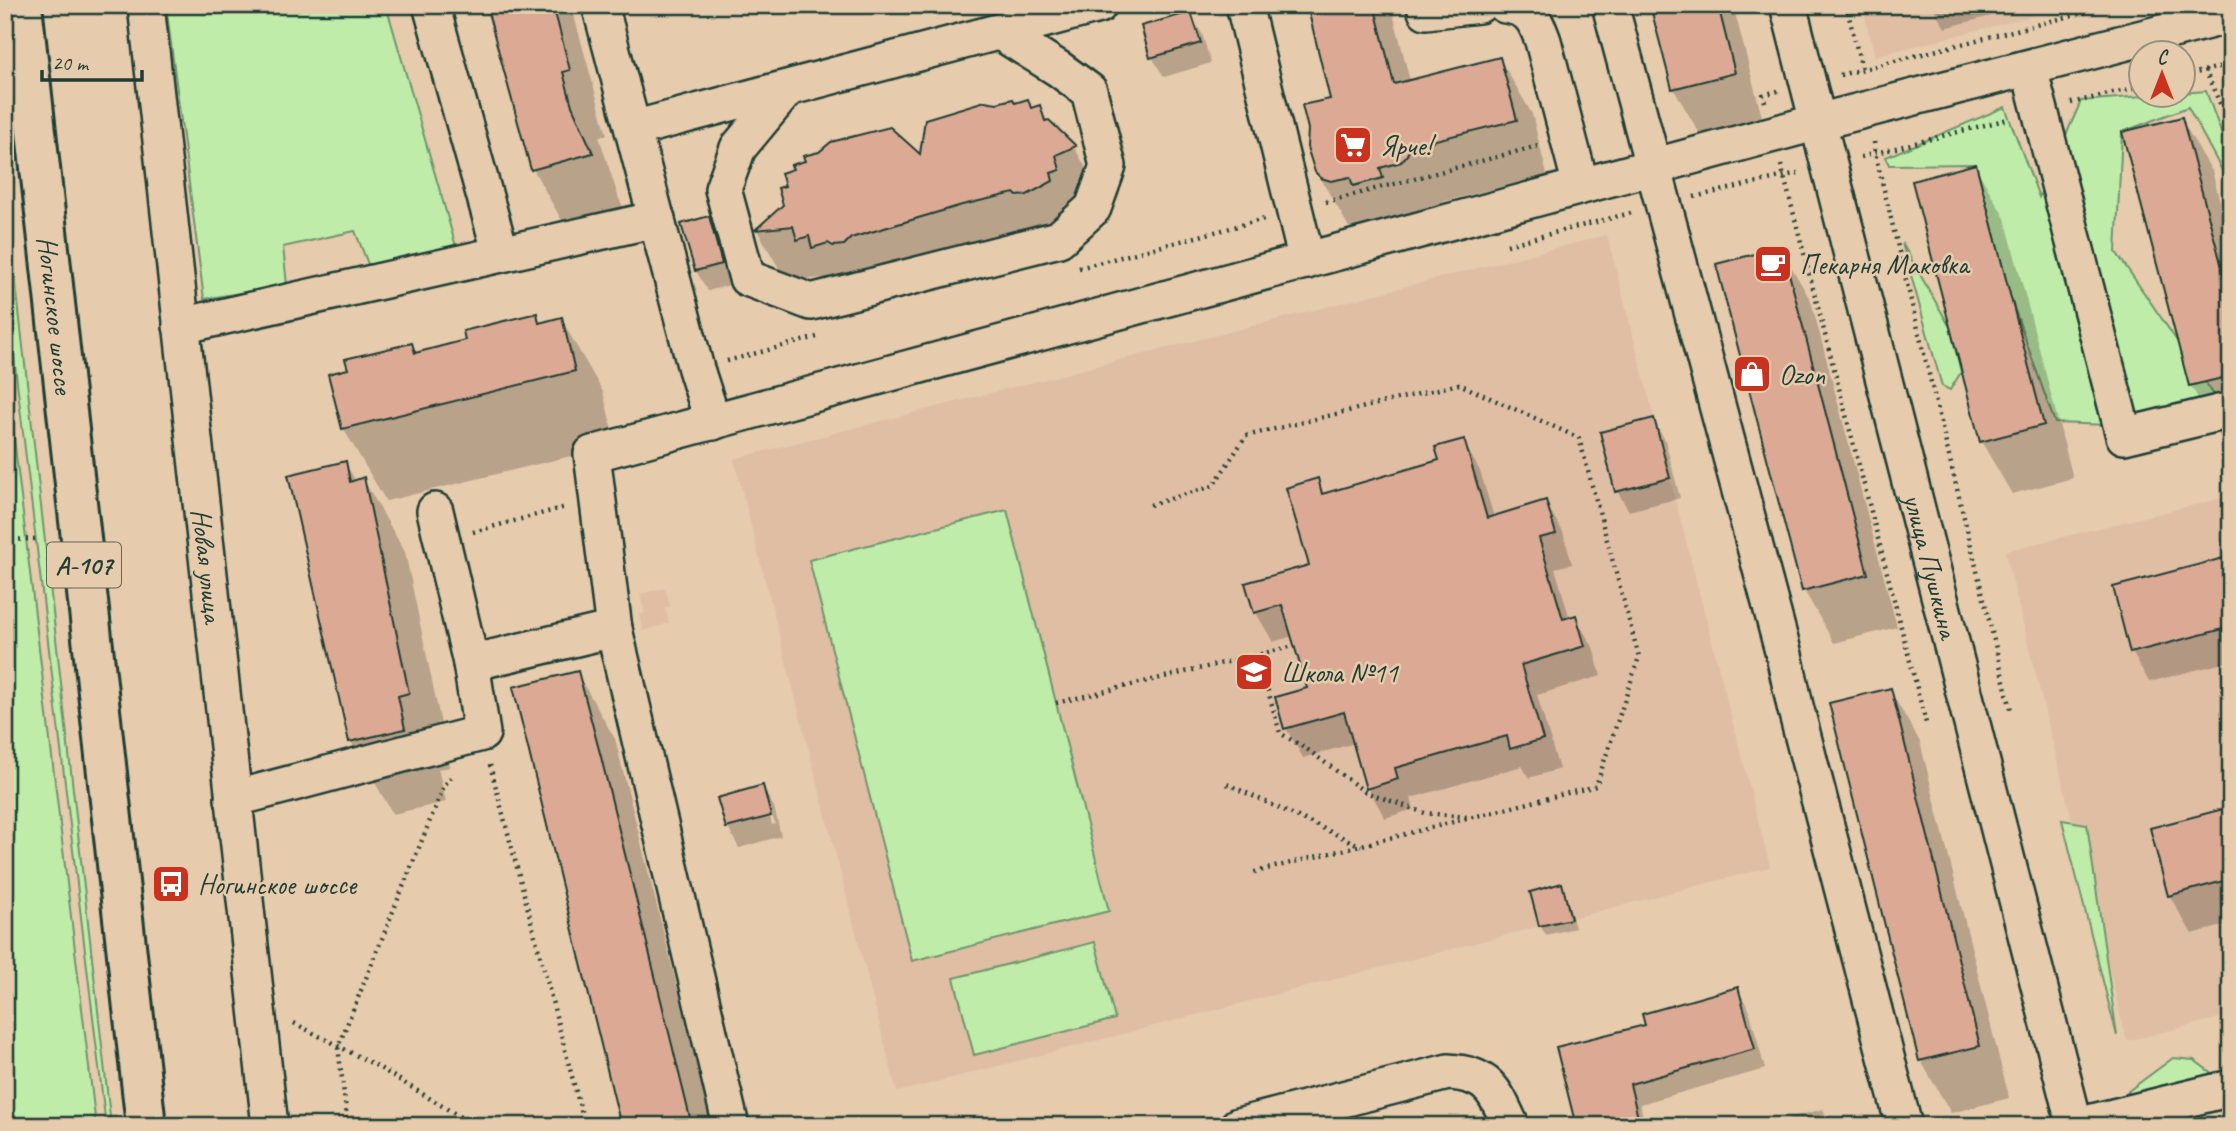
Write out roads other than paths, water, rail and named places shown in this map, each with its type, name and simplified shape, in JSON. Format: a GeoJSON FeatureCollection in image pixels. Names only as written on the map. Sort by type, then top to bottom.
{"type":"FeatureCollection","features":[{"type":"Feature","properties":{"kind":"highway","name":"Ногинское шоссе"},"geometry":{"type":"LineString","coordinates":[[22,5],[146,1126]]}},
{"type":"Feature","properties":{"kind":"street","name":"Новая улица"},"geometry":{"type":"LineString","coordinates":[[146,5],[270,1126]]}},
{"type":"Feature","properties":{"kind":"street"},"geometry":{"type":"LineString","coordinates":[[431,5],[501,254]]}},
{"type":"Feature","properties":{"kind":"street"},"geometry":{"type":"LineString","coordinates":[[600,5],[696,369],[713,422]]}},
{"type":"Feature","properties":{"kind":"street"},"geometry":{"type":"LineString","coordinates":[[633,129],[1099,5]]}},
{"type":"Feature","properties":{"kind":"street"},"geometry":{"type":"LineString","coordinates":[[1244,5],[1307,261]]}},
{"type":"Feature","properties":{"kind":"street"},"geometry":{"type":"LineString","coordinates":[[1425,5],[1426,11],[1479,5]]}},
{"type":"Feature","properties":{"kind":"street"},"geometry":{"type":"LineString","coordinates":[[1505,5],[1520,7],[1535,20],[1543,41],[1581,186]]}},
{"type":"Feature","properties":{"kind":"street"},"geometry":{"type":"LineString","coordinates":[[1610,5],[1784,655],[1904,1126]]}},
{"type":"Feature","properties":{"kind":"street","name":"улица Пушкина"},"geometry":{"type":"LineString","coordinates":[[1788,5],[2076,1126]]}},
{"type":"Feature","properties":{"kind":"street"},"geometry":{"type":"LineString","coordinates":[[732,1126],[614,629],[592,454],[1818,122],[2231,15]]}},
{"type":"Feature","properties":{"kind":"street"},"geometry":{"type":"LineString","coordinates":[[787,89],[738,148],[723,189],[747,278],[811,302],[1059,239],[1093,208],[1108,166],[1089,91],[1000,32]]}},
{"type":"Feature","properties":{"kind":"street"},"geometry":{"type":"LineString","coordinates":[[2029,68],[2124,436],[2231,410]]}},
{"type":"Feature","properties":{"kind":"street"},"geometry":{"type":"LineString","coordinates":[[181,326],[657,219]]}},
{"type":"Feature","properties":{"kind":"street"},"geometry":{"type":"LineString","coordinates":[[233,799],[482,733],[471,663],[438,526]]}},
{"type":"Feature","properties":{"kind":"street"},"geometry":{"type":"LineString","coordinates":[[471,663],[614,629]]}},
{"type":"Feature","properties":{"kind":"street"},"geometry":{"type":"LineString","coordinates":[[1238,1126],[1447,1072],[1467,1073],[1485,1081],[1496,1095],[1511,1126]]}},
{"type":"Feature","properties":{"kind":"street"},"geometry":{"type":"LineString","coordinates":[[2076,1126],[2231,1088]]}},
{"type":"Feature","properties":{"kind":"place","name":"Ярче!"},"geometry":{"type":"Point","coordinates":[1353,145]}},
{"type":"Feature","properties":{"kind":"place","name":"Пекарня Маковка"},"geometry":{"type":"Point","coordinates":[1773,264]}},
{"type":"Feature","properties":{"kind":"place","name":"Ozon"},"geometry":{"type":"Point","coordinates":[1752,374]}},
{"type":"Feature","properties":{"kind":"place","name":"Школа №11"},"geometry":{"type":"Point","coordinates":[1254,672]}},
{"type":"Feature","properties":{"kind":"place","name":"Ногинское шоссе"},"geometry":{"type":"Point","coordinates":[171,884]}}]}
